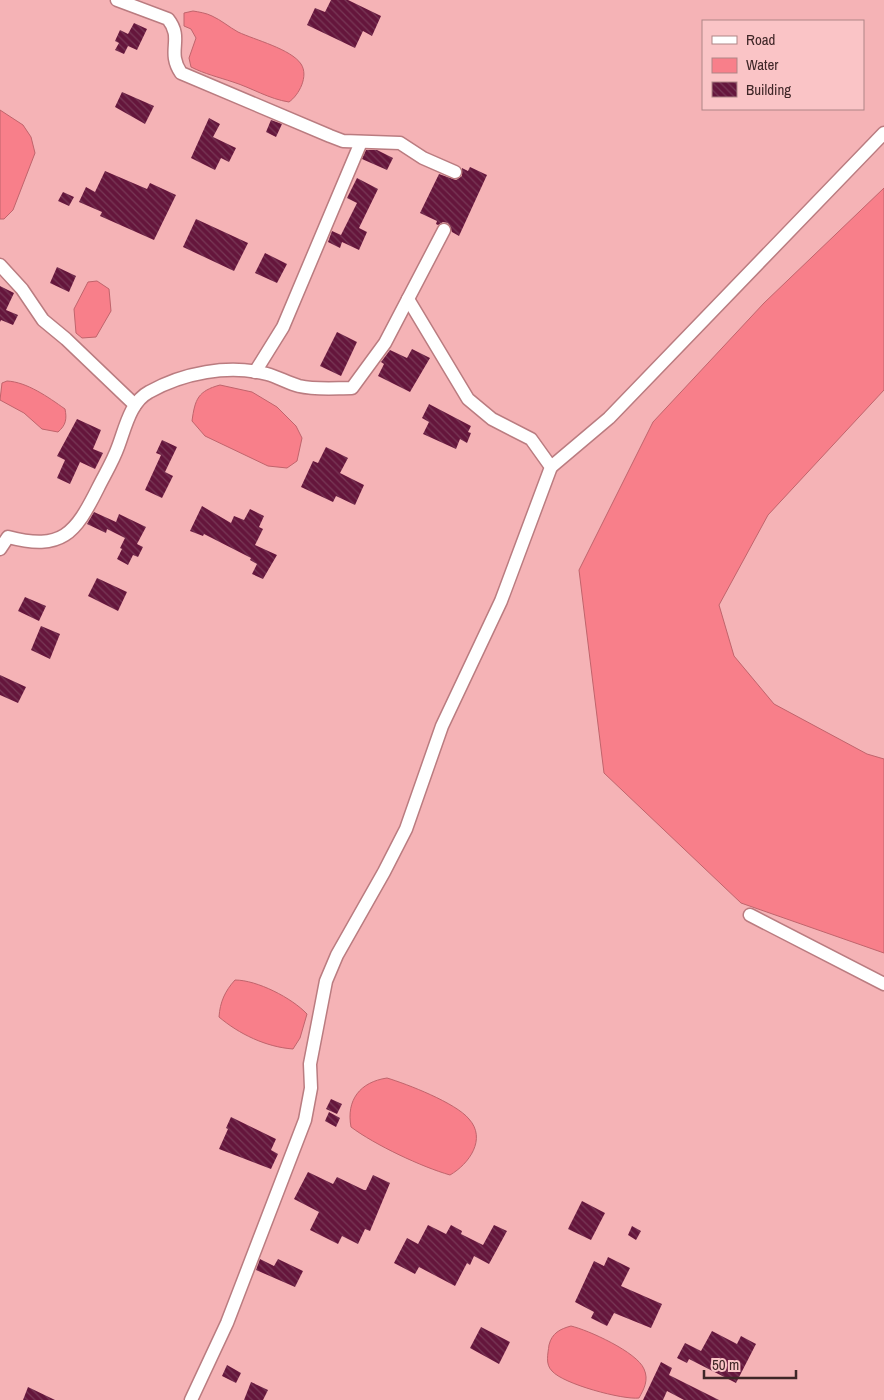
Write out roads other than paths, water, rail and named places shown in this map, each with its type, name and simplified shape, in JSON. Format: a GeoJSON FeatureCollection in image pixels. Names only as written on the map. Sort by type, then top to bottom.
{"type":"FeatureCollection","features":[{"type":"Feature","properties":{"kind":"street"},"geometry":{"type":"LineString","coordinates":[[117,0],[168,19],[176,34],[174,63],[181,73],[343,141],[400,143],[423,158],[455,172]]}},
{"type":"Feature","properties":{"kind":"street"},"geometry":{"type":"LineString","coordinates":[[191,1400],[220,1341],[306,1120],[311,1088],[310,1064],[326,981],[336,955],[384,872],[406,829],[442,726],[501,601],[510,572],[551,467],[616,411],[884,134]]}},
{"type":"Feature","properties":{"kind":"street"},"geometry":{"type":"LineString","coordinates":[[256,372],[283,327],[361,142]]}},
{"type":"Feature","properties":{"kind":"street"},"geometry":{"type":"LineString","coordinates":[[0,549],[8,537],[26,541],[50,541],[79,525],[118,449],[135,405],[146,393],[186,376],[234,371],[256,372],[300,386],[352,388],[385,343],[444,230]]}},
{"type":"Feature","properties":{"kind":"street"},"geometry":{"type":"LineString","coordinates":[[0,265],[22,289],[43,320],[66,339],[135,405]]}},
{"type":"Feature","properties":{"kind":"street"},"geometry":{"type":"LineString","coordinates":[[408,299],[468,399],[492,419],[531,439],[551,467]]}},
{"type":"Feature","properties":{"kind":"street"},"geometry":{"type":"LineString","coordinates":[[750,915],[884,984]]}},
{"type":"Feature","properties":{"kind":"water"},"geometry":{"type":"Polygon","coordinates":[[[193,11],[205,13],[219,19],[238,32],[281,49],[296,59],[301,64],[304,74],[302,85],[293,99],[289,102],[282,101],[191,67],[189,58],[196,38],[191,29],[184,26],[184,13],[193,11]]]}},
{"type":"Feature","properties":{"kind":"water"},"geometry":{"type":"Polygon","coordinates":[[[0,110],[23,125],[31,137],[35,153],[13,210],[4,219],[0,219],[0,110]]]}},
{"type":"Feature","properties":{"kind":"water"},"geometry":{"type":"Polygon","coordinates":[[[884,188],[884,390],[768,515],[719,605],[734,656],[774,704],[867,754],[884,759],[884,953],[741,903],[604,773],[579,570],[653,422],[764,303],[884,188]]]}},
{"type":"Feature","properties":{"kind":"water"},"geometry":{"type":"Polygon","coordinates":[[[97,281],[109,289],[111,311],[96,337],[82,338],[76,333],[74,309],[88,282],[97,281]]]}},
{"type":"Feature","properties":{"kind":"water"},"geometry":{"type":"Polygon","coordinates":[[[7,381],[30,387],[65,409],[66,416],[63,427],[58,432],[42,429],[24,413],[0,400],[2,383],[7,381]]]}},
{"type":"Feature","properties":{"kind":"water"},"geometry":{"type":"Polygon","coordinates":[[[220,385],[252,392],[277,407],[296,426],[302,438],[297,461],[287,468],[268,466],[205,436],[192,421],[196,402],[202,393],[220,385]]]}},
{"type":"Feature","properties":{"kind":"water"},"geometry":{"type":"Polygon","coordinates":[[[235,980],[253,983],[274,991],[293,1002],[307,1014],[300,1038],[293,1049],[273,1046],[253,1039],[219,1017],[224,997],[228,988],[235,980]]]}},
{"type":"Feature","properties":{"kind":"water"},"geometry":{"type":"Polygon","coordinates":[[[387,1078],[418,1089],[443,1101],[463,1113],[469,1119],[474,1127],[476,1143],[469,1158],[450,1175],[399,1155],[351,1127],[351,1109],[357,1094],[369,1084],[387,1078]]]}},
{"type":"Feature","properties":{"kind":"water"},"geometry":{"type":"Polygon","coordinates":[[[571,1326],[589,1332],[611,1343],[640,1362],[644,1369],[646,1381],[639,1398],[620,1396],[580,1386],[558,1376],[552,1371],[547,1359],[550,1341],[557,1332],[571,1326]]]}}]}
